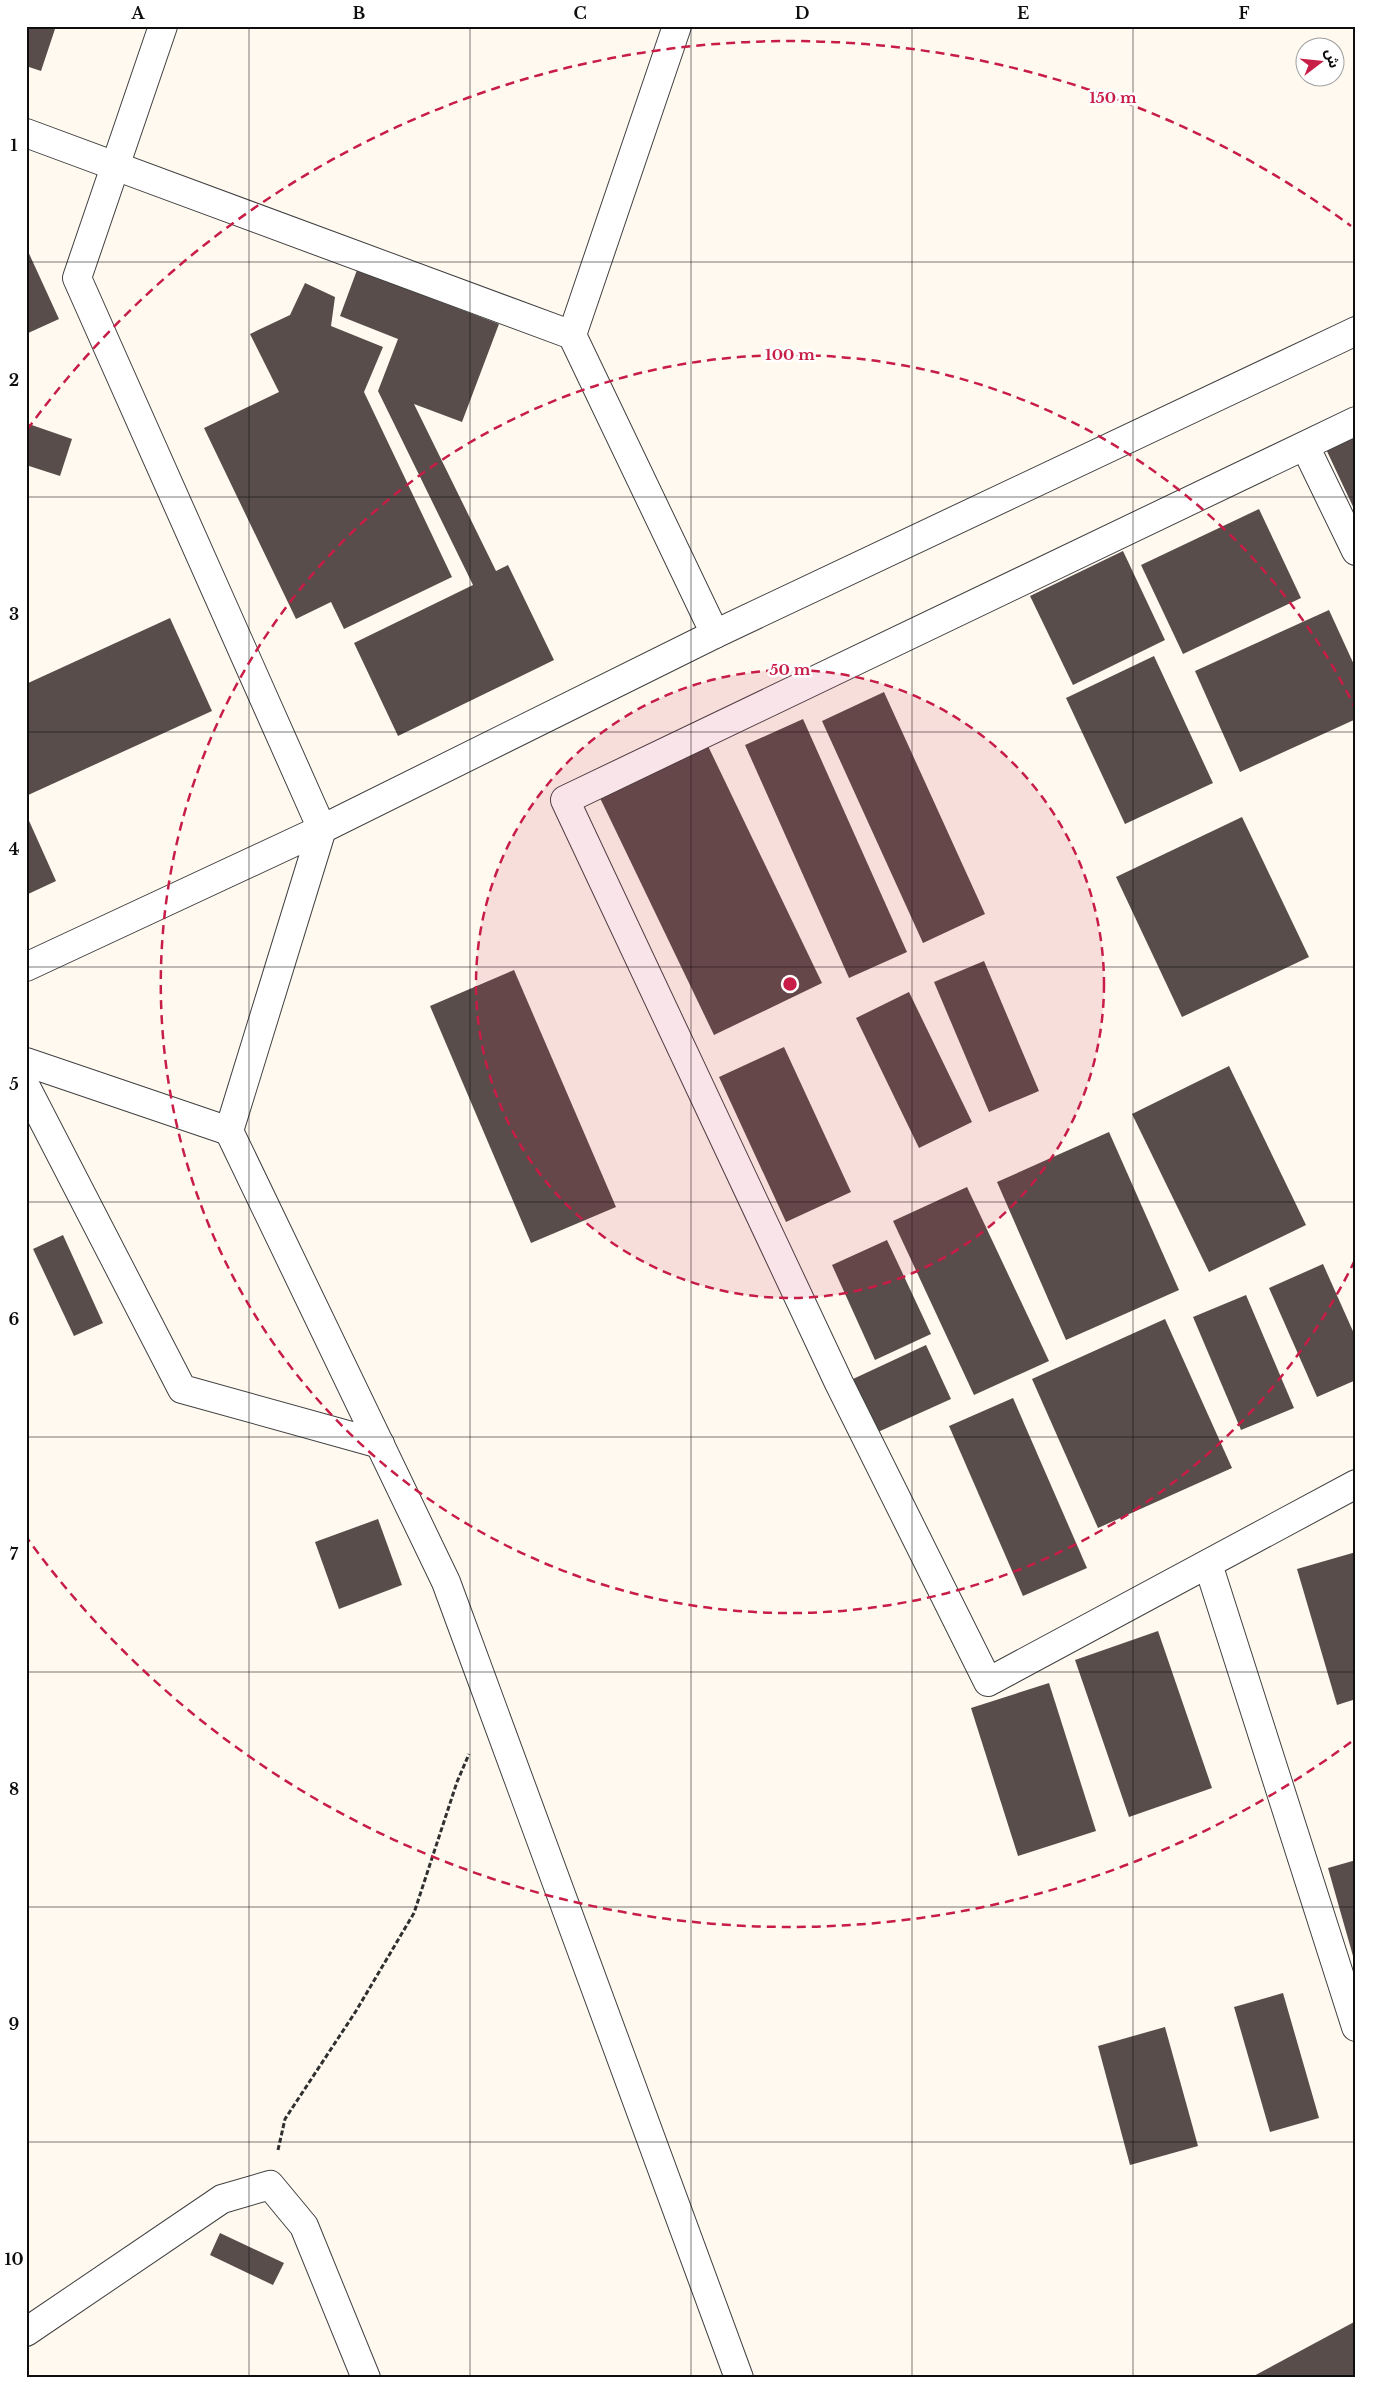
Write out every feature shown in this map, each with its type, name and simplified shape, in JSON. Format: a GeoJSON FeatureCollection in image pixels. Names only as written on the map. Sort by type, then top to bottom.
{"type":"FeatureCollection","features":[{"type":"Feature","properties":{"kind":"street"},"geometry":{"type":"LineString","coordinates":[[163,26],[77,278],[322,829],[229,1131],[446,1582],[739,2378]]}},
{"type":"Feature","properties":{"kind":"street"},"geometry":{"type":"LineString","coordinates":[[572,335],[677,26]]}},
{"type":"Feature","properties":{"kind":"street"},"geometry":{"type":"LineString","coordinates":[[26,133],[572,335],[715,634]]}},
{"type":"Feature","properties":{"kind":"street"},"geometry":{"type":"LineString","coordinates":[[26,967],[322,829],[715,634],[1356,331]]}},
{"type":"Feature","properties":{"kind":"street"},"geometry":{"type":"LineString","coordinates":[[1356,421],[565,800],[838,1383],[988,1682],[1356,1484]]}},
{"type":"Feature","properties":{"kind":"street"},"geometry":{"type":"LineString","coordinates":[[1305,446],[1356,551]]}},
{"type":"Feature","properties":{"kind":"street"},"geometry":{"type":"LineString","coordinates":[[26,1062],[229,1131]]}},
{"type":"Feature","properties":{"kind":"street"},"geometry":{"type":"LineString","coordinates":[[26,1087],[182,1389],[380,1444]]}},
{"type":"Feature","properties":{"kind":"street"},"geometry":{"type":"LineString","coordinates":[[1208,1564],[1356,2027]]}},
{"type":"Feature","properties":{"kind":"street"},"geometry":{"type":"LineString","coordinates":[[26,2332],[222,2198],[270,2185],[304,2226],[366,2378]]}},
{"type":"Feature","properties":{"kind":"path"},"geometry":{"type":"LineString","coordinates":[[270,2185],[285,2119],[356,2011],[414,1913],[457,1782],[491,1704]]}},
{"type":"Feature","properties":{"kind":"building"},"geometry":{"type":"Polygon","coordinates":[[[26,26],[56,26],[41,71],[26,66],[26,26]]]}},
{"type":"Feature","properties":{"kind":"building"},"geometry":{"type":"Polygon","coordinates":[[[26,247],[59,319],[26,334],[26,247]]]}},
{"type":"Feature","properties":{"kind":"building"},"geometry":{"type":"Polygon","coordinates":[[[357,270],[499,324],[462,422],[414,404],[496,571],[508,565],[554,660],[398,736],[354,643],[473,585],[378,391],[398,339],[340,316],[357,270]]]}},
{"type":"Feature","properties":{"kind":"building"},"geometry":{"type":"Polygon","coordinates":[[[305,283],[335,297],[331,326],[383,347],[364,392],[452,577],[344,629],[331,602],[296,619],[204,428],[279,392],[250,334],[290,315],[305,283]]]}},
{"type":"Feature","properties":{"kind":"building"},"geometry":{"type":"Polygon","coordinates":[[[26,423],[72,439],[60,476],[26,465],[26,423]]]}},
{"type":"Feature","properties":{"kind":"building"},"geometry":{"type":"Polygon","coordinates":[[[1356,433],[1356,513],[1325,447],[1356,433]]]}},
{"type":"Feature","properties":{"kind":"building"},"geometry":{"type":"Polygon","coordinates":[[[1259,509],[1301,598],[1183,654],[1141,565],[1259,509]]]}},
{"type":"Feature","properties":{"kind":"building"},"geometry":{"type":"Polygon","coordinates":[[[1123,551],[1165,640],[1073,685],[1030,596],[1123,551]]]}},
{"type":"Feature","properties":{"kind":"building"},"geometry":{"type":"Polygon","coordinates":[[[1329,610],[1356,669],[1356,719],[1240,772],[1195,671],[1329,610]]]}},
{"type":"Feature","properties":{"kind":"building"},"geometry":{"type":"Polygon","coordinates":[[[170,618],[212,711],[26,796],[26,684],[170,618]]]}},
{"type":"Feature","properties":{"kind":"building"},"geometry":{"type":"Polygon","coordinates":[[[1154,656],[1213,783],[1125,824],[1066,698],[1154,656]]]}},
{"type":"Feature","properties":{"kind":"building"},"geometry":{"type":"Polygon","coordinates":[[[884,692],[985,914],[923,943],[822,721],[884,692]]]}},
{"type":"Feature","properties":{"kind":"building"},"geometry":{"type":"Polygon","coordinates":[[[803,719],[907,952],[849,978],[745,745],[803,719]]]}},
{"type":"Feature","properties":{"kind":"building"},"geometry":{"type":"Polygon","coordinates":[[[708,746],[822,983],[714,1035],[600,798],[708,746]]]}},
{"type":"Feature","properties":{"kind":"building"},"geometry":{"type":"Polygon","coordinates":[[[26,814],[56,881],[26,895],[26,814]]]}},
{"type":"Feature","properties":{"kind":"building"},"geometry":{"type":"Polygon","coordinates":[[[1242,817],[1309,957],[1182,1017],[1116,877],[1242,817]]]}},
{"type":"Feature","properties":{"kind":"building"},"geometry":{"type":"Polygon","coordinates":[[[984,961],[1039,1091],[989,1112],[934,982],[984,961]]]}},
{"type":"Feature","properties":{"kind":"building"},"geometry":{"type":"Polygon","coordinates":[[[514,970],[616,1207],[531,1243],[430,1006],[514,970]]]}},
{"type":"Feature","properties":{"kind":"building"},"geometry":{"type":"Polygon","coordinates":[[[909,992],[972,1122],[919,1148],[856,1018],[909,992]]]}},
{"type":"Feature","properties":{"kind":"building"},"geometry":{"type":"Polygon","coordinates":[[[784,1047],[851,1192],[786,1222],[719,1077],[784,1047]]]}},
{"type":"Feature","properties":{"kind":"building"},"geometry":{"type":"Polygon","coordinates":[[[1229,1066],[1306,1225],[1209,1272],[1132,1114],[1229,1066]]]}},
{"type":"Feature","properties":{"kind":"building"},"geometry":{"type":"Polygon","coordinates":[[[1109,1132],[1179,1290],[1066,1340],[997,1182],[1109,1132]]]}},
{"type":"Feature","properties":{"kind":"building"},"geometry":{"type":"Polygon","coordinates":[[[967,1187],[1049,1361],[974,1395],[893,1221],[967,1187]]]}},
{"type":"Feature","properties":{"kind":"building"},"geometry":{"type":"Polygon","coordinates":[[[63,1235],[103,1323],[74,1336],[33,1249],[63,1235]]]}},
{"type":"Feature","properties":{"kind":"building"},"geometry":{"type":"Polygon","coordinates":[[[887,1240],[931,1334],[875,1360],[832,1265],[887,1240]]]}},
{"type":"Feature","properties":{"kind":"building"},"geometry":{"type":"Polygon","coordinates":[[[1323,1264],[1356,1338],[1356,1380],[1317,1397],[1269,1288],[1323,1264]]]}},
{"type":"Feature","properties":{"kind":"building"},"geometry":{"type":"Polygon","coordinates":[[[1246,1295],[1294,1408],[1241,1430],[1193,1317],[1246,1295]]]}},
{"type":"Feature","properties":{"kind":"building"},"geometry":{"type":"Polygon","coordinates":[[[1165,1319],[1232,1468],[1098,1528],[1032,1379],[1165,1319]]]}},
{"type":"Feature","properties":{"kind":"building"},"geometry":{"type":"Polygon","coordinates":[[[926,1345],[951,1399],[878,1432],[853,1379],[926,1345]]]}},
{"type":"Feature","properties":{"kind":"building"},"geometry":{"type":"Polygon","coordinates":[[[1013,1398],[1087,1568],[1023,1596],[949,1426],[1013,1398]]]}},
{"type":"Feature","properties":{"kind":"building"},"geometry":{"type":"Polygon","coordinates":[[[378,1519],[402,1585],[339,1609],[315,1542],[378,1519]]]}},
{"type":"Feature","properties":{"kind":"building"},"geometry":{"type":"Polygon","coordinates":[[[1356,1552],[1356,1699],[1337,1705],[1297,1569],[1356,1552]]]}},
{"type":"Feature","properties":{"kind":"building"},"geometry":{"type":"Polygon","coordinates":[[[1158,1631],[1212,1788],[1129,1817],[1075,1660],[1158,1631]]]}},
{"type":"Feature","properties":{"kind":"building"},"geometry":{"type":"Polygon","coordinates":[[[1049,1683],[1096,1831],[1018,1856],[971,1708],[1049,1683]]]}},
{"type":"Feature","properties":{"kind":"building"},"geometry":{"type":"Polygon","coordinates":[[[1356,1860],[1356,1955],[1353,1956],[1328,1868],[1356,1860]]]}},
{"type":"Feature","properties":{"kind":"building"},"geometry":{"type":"Polygon","coordinates":[[[1283,1993],[1319,2118],[1270,2132],[1234,2007],[1283,1993]]]}},
{"type":"Feature","properties":{"kind":"building"},"geometry":{"type":"Polygon","coordinates":[[[1165,2027],[1198,2146],[1130,2165],[1098,2046],[1165,2027]]]}},
{"type":"Feature","properties":{"kind":"building"},"geometry":{"type":"Polygon","coordinates":[[[220,2233],[284,2263],[273,2285],[210,2255],[220,2233]]]}},
{"type":"Feature","properties":{"kind":"building"},"geometry":{"type":"Polygon","coordinates":[[[1356,2321],[1356,2378],[1250,2378],[1356,2321]]]}}]}
